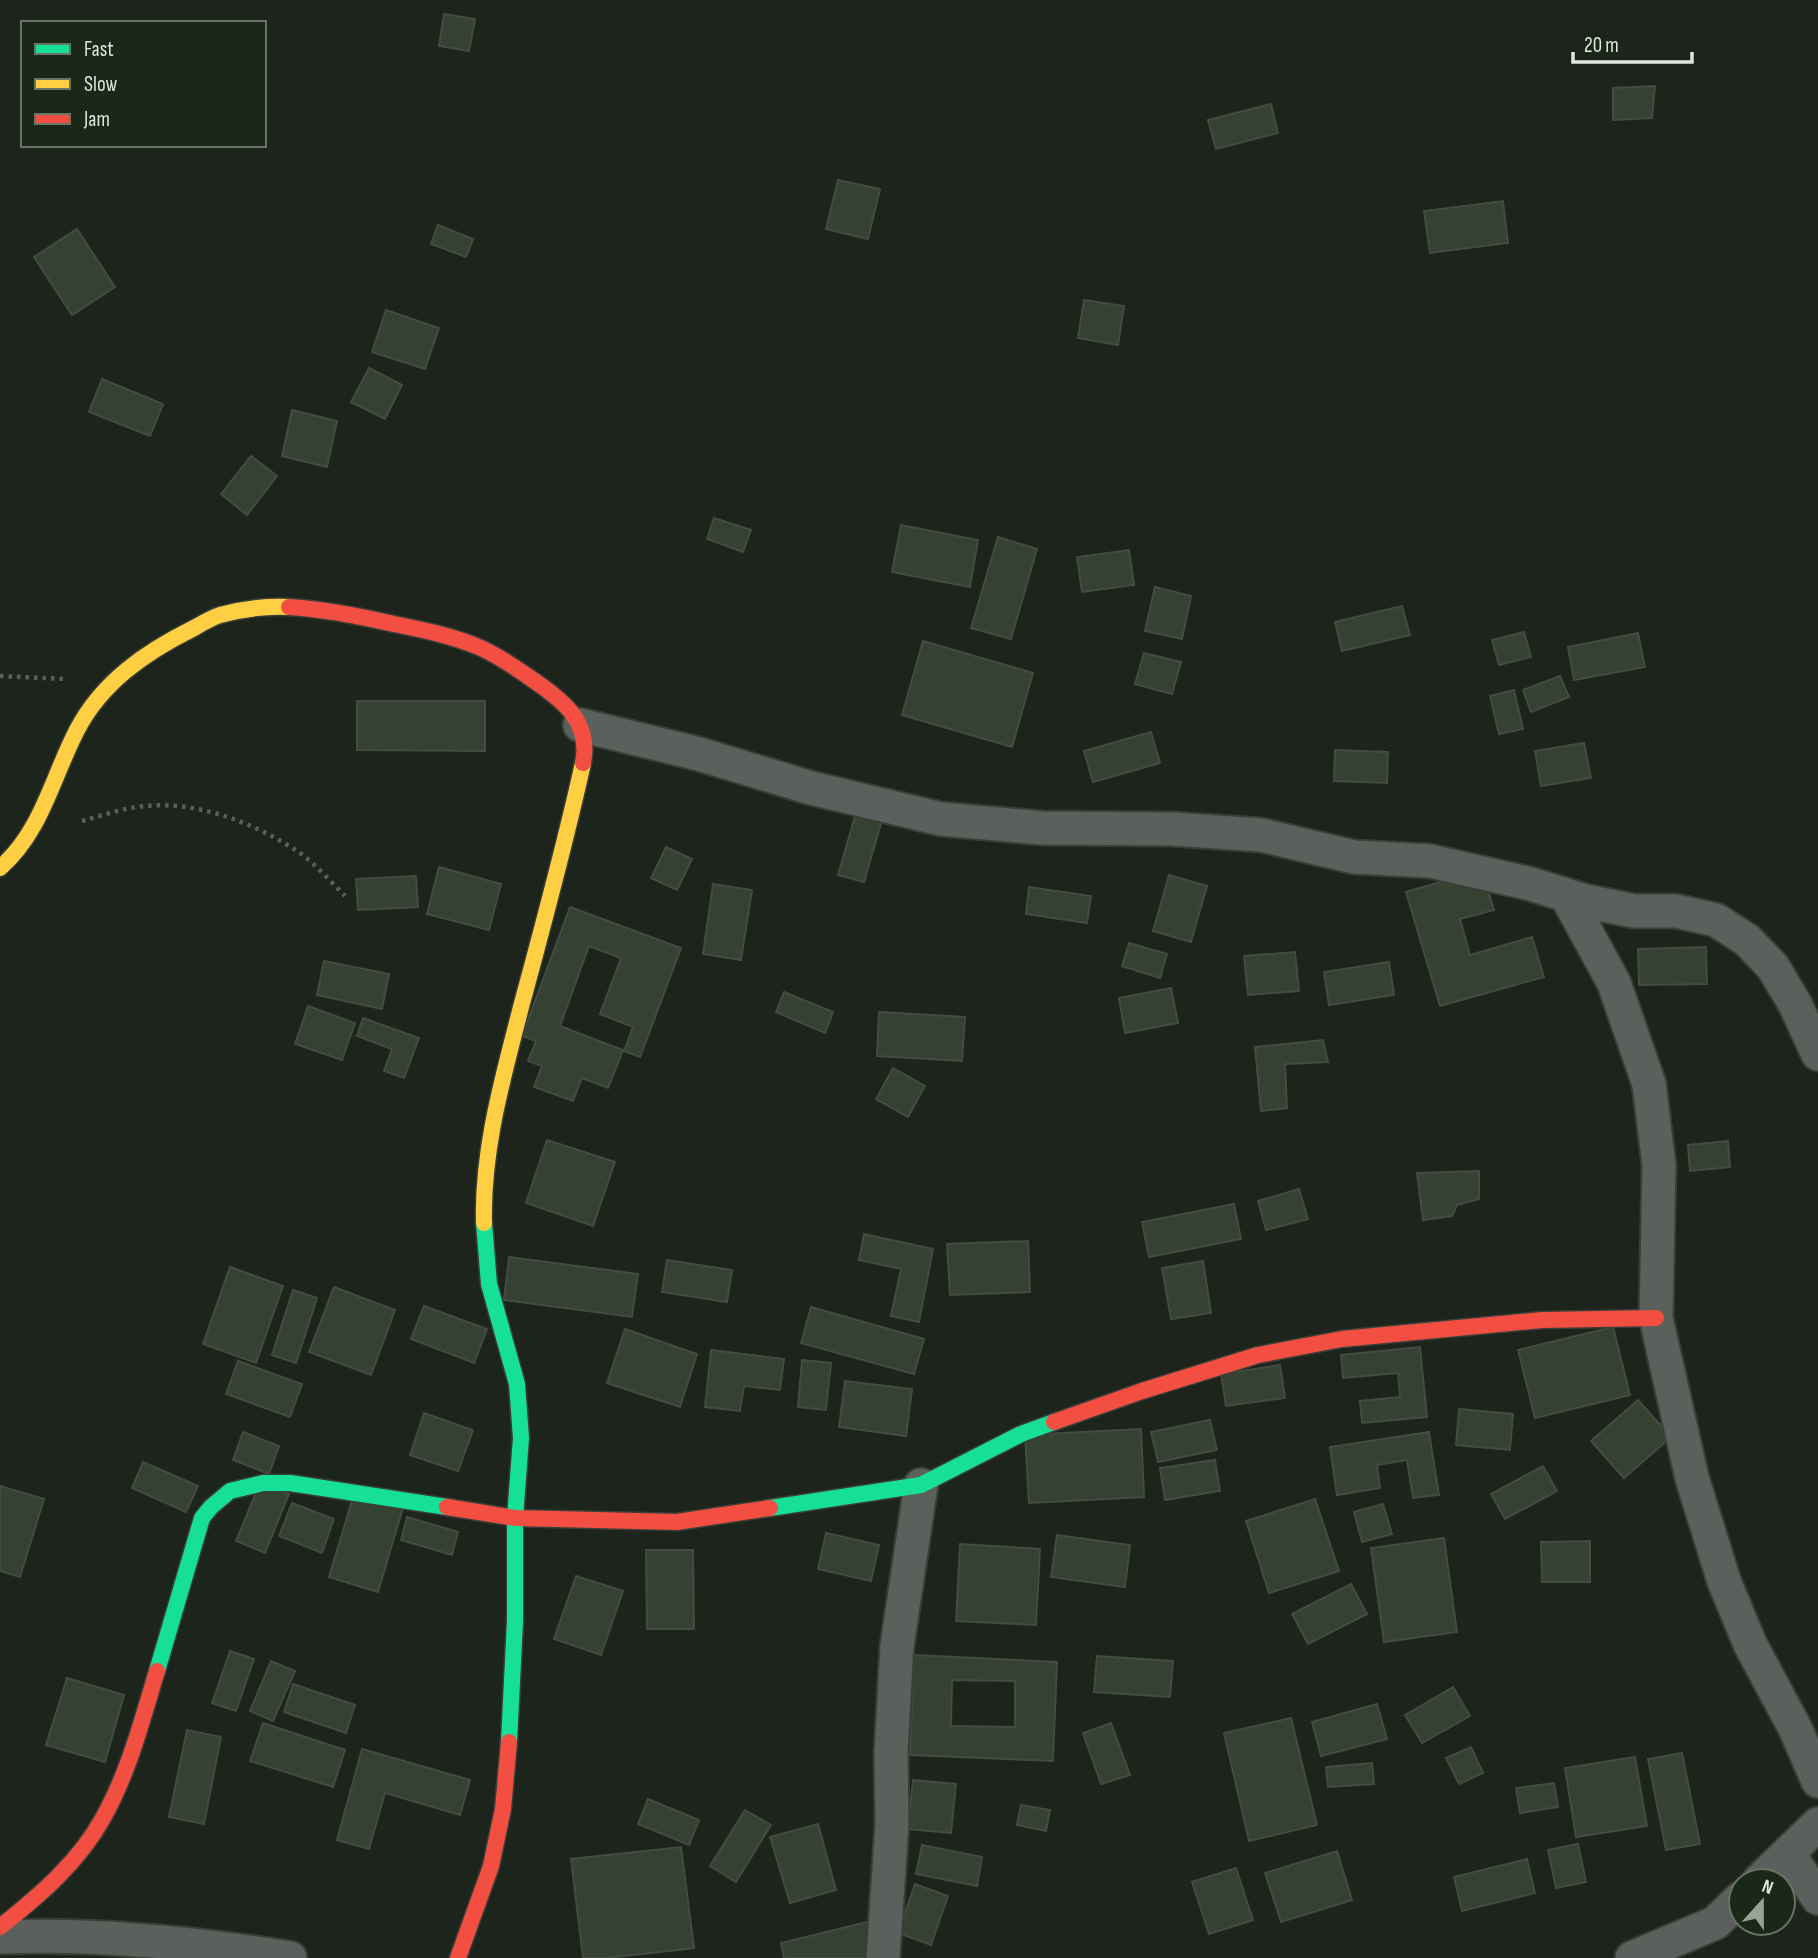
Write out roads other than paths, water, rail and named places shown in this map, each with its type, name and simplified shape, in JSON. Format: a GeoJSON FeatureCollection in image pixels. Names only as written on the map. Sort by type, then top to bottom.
{"type":"FeatureCollection","features":[{"type":"Feature","properties":{"kind":"street"},"geometry":{"type":"LineString","coordinates":[[0,869],[18,853],[43,811],[78,728],[113,681],[160,645],[219,615],[274,606],[327,609],[443,634],[483,649],[521,671],[565,701],[580,725],[585,752],[569,827],[496,1099],[483,1191],[489,1284],[517,1384],[521,1438],[515,1518],[515,1621],[503,1809],[491,1866],[458,1958]]}},
{"type":"Feature","properties":{"kind":"street"},"geometry":{"type":"LineString","coordinates":[[580,725],[699,754],[811,788],[941,819],[1042,828],[1172,829],[1261,835],[1354,857],[1430,861],[1634,911],[1676,911],[1716,920],[1747,940],[1773,967],[1795,1004],[1818,1054]]}},
{"type":"Feature","properties":{"kind":"street"},"geometry":{"type":"LineString","coordinates":[[1566,895],[1614,983],[1649,1084],[1658,1165],[1656,1318],[1692,1478],[1724,1581],[1750,1644],[1795,1728],[1818,1781]]}},
{"type":"Feature","properties":{"kind":"street"},"geometry":{"type":"LineString","coordinates":[[0,1927],[33,1902],[65,1867],[94,1832],[112,1802],[152,1688],[202,1518],[214,1501],[242,1484],[290,1483],[515,1518],[677,1522],[920,1485],[1021,1434],[1142,1391],[1258,1355],[1342,1339],[1542,1320],[1656,1318]]}},
{"type":"Feature","properties":{"kind":"street"},"geometry":{"type":"LineString","coordinates":[[883,1958],[892,1824],[891,1752],[898,1646],[920,1485]]}},
{"type":"Feature","properties":{"kind":"street"},"geometry":{"type":"LineString","coordinates":[[1774,1867],[1818,1824]]}},
{"type":"Feature","properties":{"kind":"street"},"geometry":{"type":"LineString","coordinates":[[1788,1853],[1818,1898]]}},
{"type":"Feature","properties":{"kind":"street"},"geometry":{"type":"LineString","coordinates":[[1632,1958],[1715,1923],[1727,1911]]}},
{"type":"Feature","properties":{"kind":"street"},"geometry":{"type":"LineString","coordinates":[[0,1937],[60,1934],[211,1946],[290,1958]]}}]}
